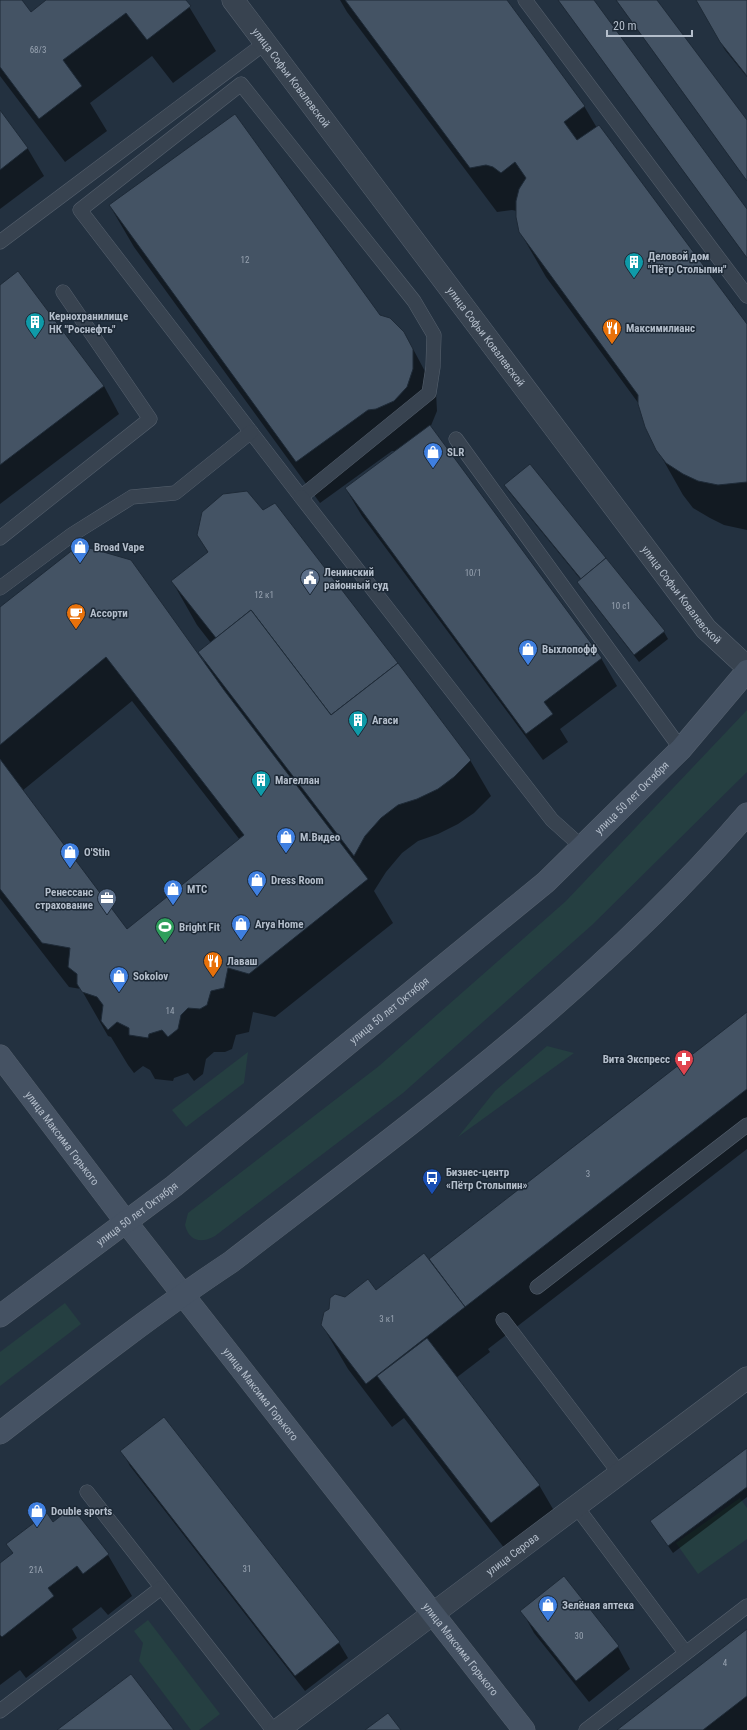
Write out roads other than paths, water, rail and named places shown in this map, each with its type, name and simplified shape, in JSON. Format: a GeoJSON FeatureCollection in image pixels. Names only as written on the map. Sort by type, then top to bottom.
{"type":"FeatureCollection","features":[{"type":"Feature","properties":{"kind":"main road","name":"улица 50 лет Октября"},"geometry":{"type":"LineString","coordinates":[[0,1316],[174,1186],[546,882],[681,749],[747,671]]}},
{"type":"Feature","properties":{"kind":"main road"},"geometry":{"type":"LineString","coordinates":[[0,1433],[113,1345],[183,1293],[231,1262],[529,1028],[618,949],[715,852],[747,814]]}},
{"type":"Feature","properties":{"kind":"main road","name":"улица Максима Горького"},"geometry":{"type":"LineString","coordinates":[[0,1056],[126,1222],[524,1730]]}},
{"type":"Feature","properties":{"kind":"street","name":"улица Софьи Ковалевской"},"geometry":{"type":"LineString","coordinates":[[233,0],[706,629],[747,667]]}},
{"type":"Feature","properties":{"kind":"street","name":"улица Серова"},"geometry":{"type":"LineString","coordinates":[[278,1730],[747,1378]]}},
{"type":"Feature","properties":{"kind":"lane"},"geometry":{"type":"LineString","coordinates":[[525,0],[747,296]]}},
{"type":"Feature","properties":{"kind":"lane"},"geometry":{"type":"LineString","coordinates":[[0,242],[265,43]]}},
{"type":"Feature","properties":{"kind":"lane"},"geometry":{"type":"LineString","coordinates":[[301,498],[429,393],[434,367],[434,335],[414,301],[241,84],[80,210],[301,498],[552,820],[582,847]]}},
{"type":"Feature","properties":{"kind":"lane"},"geometry":{"type":"LineString","coordinates":[[0,538],[150,419],[63,292]]}},
{"type":"Feature","properties":{"kind":"lane"},"geometry":{"type":"LineString","coordinates":[[0,588],[73,534],[132,497],[175,493],[251,432]]}},
{"type":"Feature","properties":{"kind":"lane"},"geometry":{"type":"LineString","coordinates":[[456,439],[681,749]]}},
{"type":"Feature","properties":{"kind":"lane"},"geometry":{"type":"LineString","coordinates":[[537,1288],[747,1125]]}},
{"type":"Feature","properties":{"kind":"lane"},"geometry":{"type":"LineString","coordinates":[[503,1320],[620,1474]]}},
{"type":"Feature","properties":{"kind":"lane"},"geometry":{"type":"LineString","coordinates":[[86,1492],[273,1730]]}},
{"type":"Feature","properties":{"kind":"lane"},"geometry":{"type":"LineString","coordinates":[[576,1506],[685,1652]]}},
{"type":"Feature","properties":{"kind":"lane"},"geometry":{"type":"LineString","coordinates":[[0,1711],[162,1588]]}},
{"type":"Feature","properties":{"kind":"lane"},"geometry":{"type":"LineString","coordinates":[[586,1730],[685,1652],[747,1606]]}},
{"type":"Feature","properties":{"kind":"place","name":"Деловой дом \"Пётр Столыпин\""},"geometry":{"type":"Point","coordinates":[634,279]}},
{"type":"Feature","properties":{"kind":"place","name":"Кернохранилище НК \"Роснефть\""},"geometry":{"type":"Point","coordinates":[35,339]}},
{"type":"Feature","properties":{"kind":"place","name":"Максимилианс"},"geometry":{"type":"Point","coordinates":[612,345]}},
{"type":"Feature","properties":{"kind":"place","name":"SLR"},"geometry":{"type":"Point","coordinates":[433,469]}},
{"type":"Feature","properties":{"kind":"place","name":"Broad Vape"},"geometry":{"type":"Point","coordinates":[80,564]}},
{"type":"Feature","properties":{"kind":"place","name":"Ленинский районный суд"},"geometry":{"type":"Point","coordinates":[310,595]}},
{"type":"Feature","properties":{"kind":"place","name":"Ассорти"},"geometry":{"type":"Point","coordinates":[76,630]}},
{"type":"Feature","properties":{"kind":"place","name":"Выхлопофф"},"geometry":{"type":"Point","coordinates":[528,666]}},
{"type":"Feature","properties":{"kind":"place","name":"Агаси"},"geometry":{"type":"Point","coordinates":[358,737]}},
{"type":"Feature","properties":{"kind":"place","name":"Магеллан"},"geometry":{"type":"Point","coordinates":[261,797]}},
{"type":"Feature","properties":{"kind":"place","name":"М.Видео"},"geometry":{"type":"Point","coordinates":[286,854]}},
{"type":"Feature","properties":{"kind":"place","name":"O'Stin"},"geometry":{"type":"Point","coordinates":[70,869]}},
{"type":"Feature","properties":{"kind":"place","name":"Dress Room"},"geometry":{"type":"Point","coordinates":[257,897]}},
{"type":"Feature","properties":{"kind":"place","name":"МТС"},"geometry":{"type":"Point","coordinates":[173,906]}},
{"type":"Feature","properties":{"kind":"place","name":"Ренессанс страхование"},"geometry":{"type":"Point","coordinates":[107,915]}},
{"type":"Feature","properties":{"kind":"place","name":"Arya Home"},"geometry":{"type":"Point","coordinates":[241,941]}},
{"type":"Feature","properties":{"kind":"place","name":"Bright Fit"},"geometry":{"type":"Point","coordinates":[165,944]}},
{"type":"Feature","properties":{"kind":"place","name":"Лаваш"},"geometry":{"type":"Point","coordinates":[213,978]}},
{"type":"Feature","properties":{"kind":"place","name":"Sokolov"},"geometry":{"type":"Point","coordinates":[119,993]}},
{"type":"Feature","properties":{"kind":"place","name":"Вита Экспресс"},"geometry":{"type":"Point","coordinates":[684,1076]}},
{"type":"Feature","properties":{"kind":"place","name":"Бизнес-центр «Пётр Столыпин»"},"geometry":{"type":"Point","coordinates":[432,1195]}},
{"type":"Feature","properties":{"kind":"place","name":"Double sports"},"geometry":{"type":"Point","coordinates":[37,1528]}},
{"type":"Feature","properties":{"kind":"place","name":"Зелёная аптека"},"geometry":{"type":"Point","coordinates":[548,1622]}}]}
